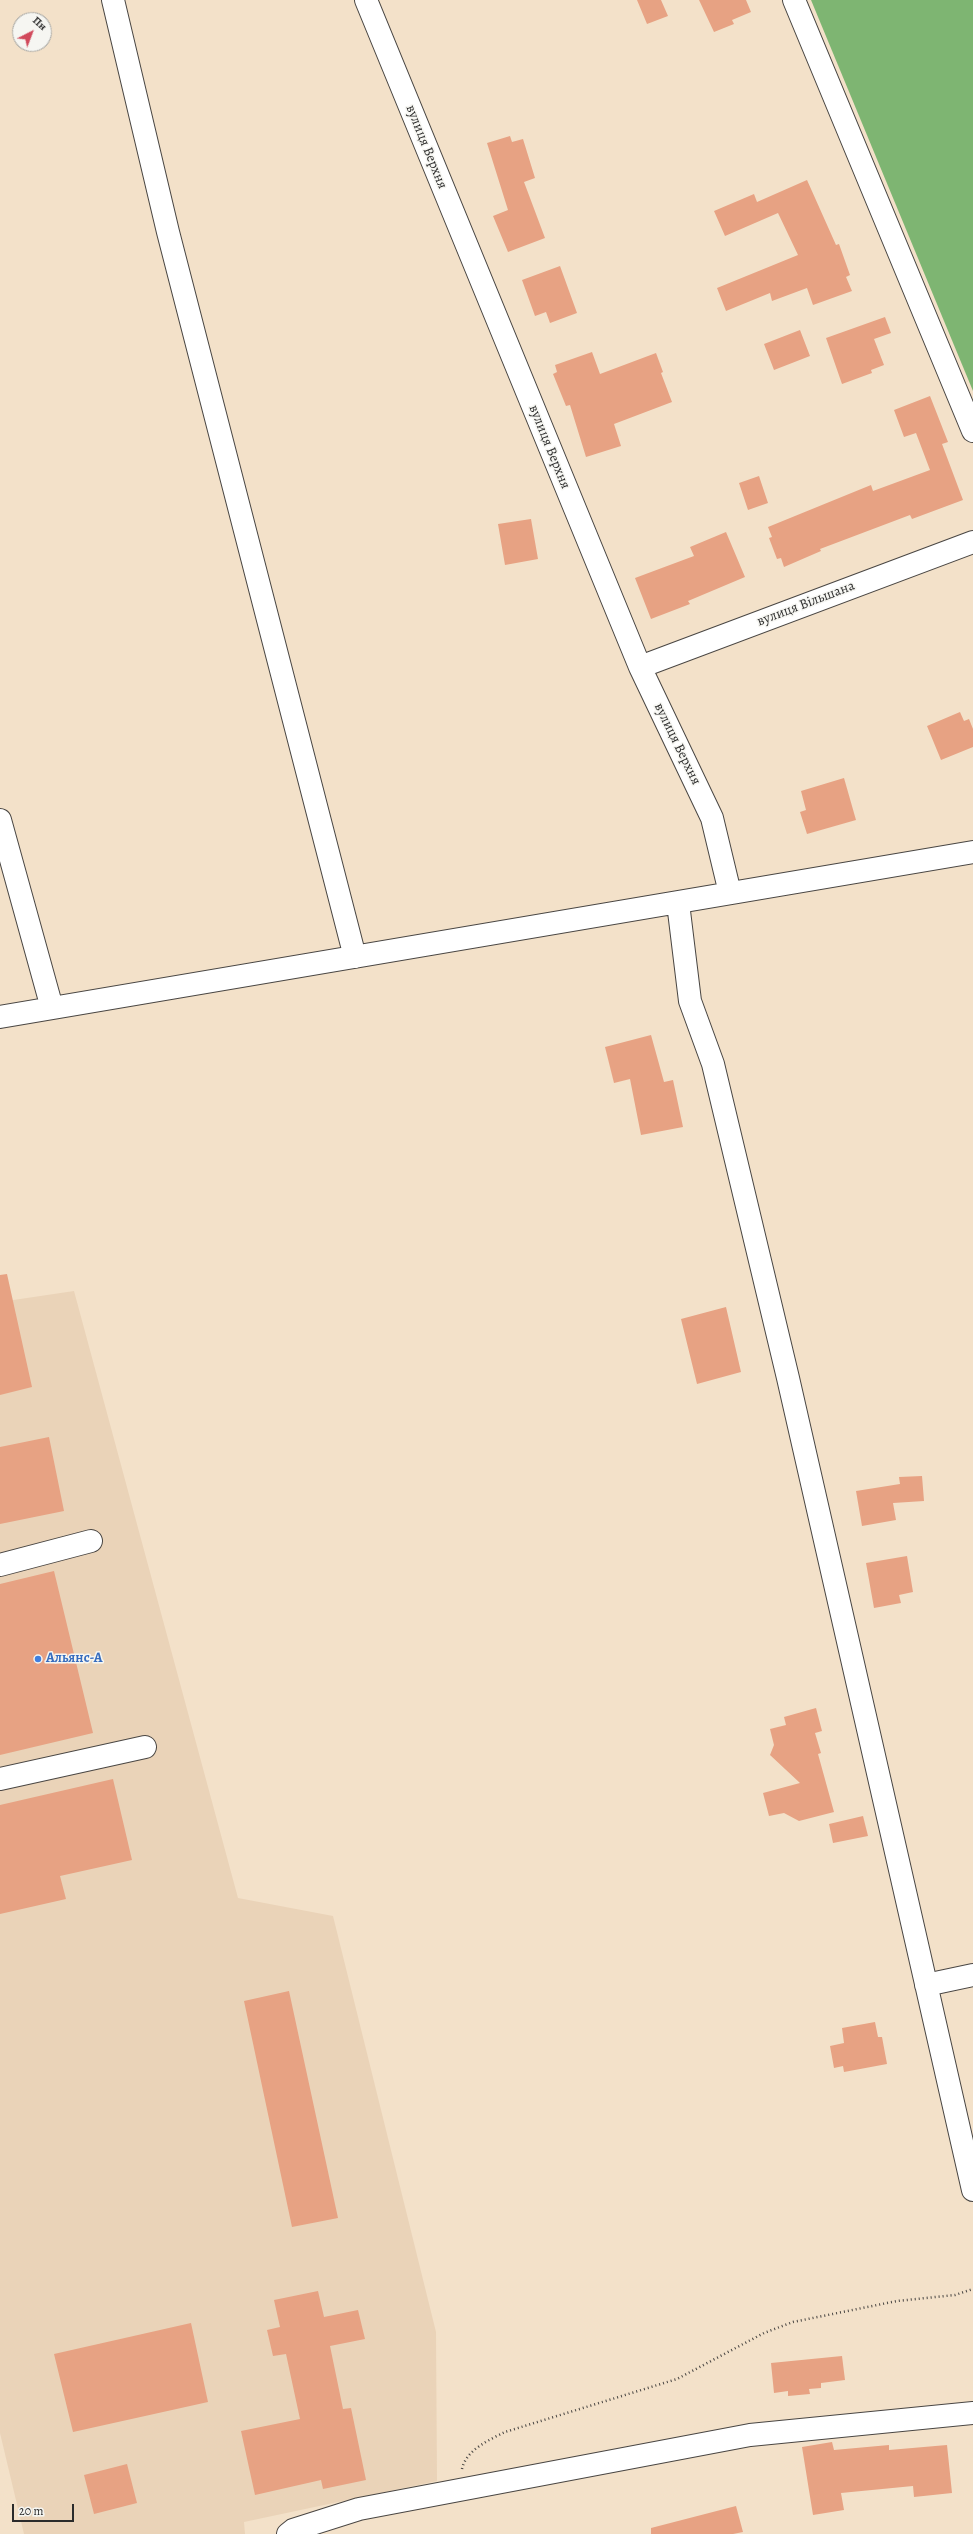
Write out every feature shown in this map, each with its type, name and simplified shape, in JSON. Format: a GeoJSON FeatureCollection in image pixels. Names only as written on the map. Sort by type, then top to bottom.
{"type":"FeatureCollection","features":[{"type":"Feature","properties":{"kind":"street"},"geometry":{"type":"LineString","coordinates":[[113,0],[168,232],[354,957]]}},
{"type":"Feature","properties":{"kind":"street","name":"вулиця Верхня"},"geometry":{"type":"LineString","coordinates":[[366,0],[640,667],[712,818],[730,893]]}},
{"type":"Feature","properties":{"kind":"street"},"geometry":{"type":"LineString","coordinates":[[794,0],[973,431]]}},
{"type":"Feature","properties":{"kind":"street","name":"вулиця Вільшана"},"geometry":{"type":"LineString","coordinates":[[640,667],[973,542]]}},
{"type":"Feature","properties":{"kind":"street"},"geometry":{"type":"LineString","coordinates":[[0,820],[52,1008]]}},
{"type":"Feature","properties":{"kind":"street"},"geometry":{"type":"LineString","coordinates":[[0,1017],[973,852]]}},
{"type":"Feature","properties":{"kind":"street"},"geometry":{"type":"LineString","coordinates":[[678,903],[690,1001],[713,1064],[843,1618],[973,2190]]}},
{"type":"Feature","properties":{"kind":"street"},"geometry":{"type":"LineString","coordinates":[[0,1565],[91,1541]]}},
{"type":"Feature","properties":{"kind":"street"},"geometry":{"type":"LineString","coordinates":[[0,1779],[145,1747]]}},
{"type":"Feature","properties":{"kind":"street"},"geometry":{"type":"LineString","coordinates":[[926,1985],[973,1976]]}},
{"type":"Feature","properties":{"kind":"street"},"geometry":{"type":"LineString","coordinates":[[288,2534],[293,2530],[359,2509],[750,2435],[973,2413]]}},
{"type":"Feature","properties":{"kind":"path"},"geometry":{"type":"LineString","coordinates":[[457,2491],[464,2462],[480,2445],[505,2432],[677,2379],[764,2333],[793,2322],[898,2301],[955,2295],[973,2289]]}},
{"type":"Feature","properties":{"kind":"shaded area"},"geometry":{"type":"Polygon","coordinates":[[[74,1291],[238,1898],[333,1916],[436,2332],[437,2481],[244,2522],[245,2534],[24,2534],[0,2433],[0,1302],[74,1291]]]}},
{"type":"Feature","properties":{"kind":"green space"},"geometry":{"type":"Polygon","coordinates":[[[811,0],[973,0],[973,391],[811,0]]]}},
{"type":"Feature","properties":{"kind":"building"},"geometry":{"type":"Polygon","coordinates":[[[637,0],[661,0],[668,16],[647,24],[637,0]]]}},
{"type":"Feature","properties":{"kind":"building"},"geometry":{"type":"Polygon","coordinates":[[[699,0],[746,0],[751,12],[732,20],[734,24],[714,32],[699,0]]]}},
{"type":"Feature","properties":{"kind":"building"},"geometry":{"type":"Polygon","coordinates":[[[510,136],[512,142],[523,139],[535,178],[524,182],[545,238],[508,252],[493,216],[508,210],[487,143],[510,136]]]}},
{"type":"Feature","properties":{"kind":"building"},"geometry":{"type":"Polygon","coordinates":[[[807,180],[836,245],[839,244],[850,275],[846,277],[852,291],[813,305],[807,288],[772,301],[770,293],[726,311],[717,288],[798,255],[778,213],[725,236],[714,211],[754,194],[757,202],[807,180]]]}},
{"type":"Feature","properties":{"kind":"building"},"geometry":{"type":"Polygon","coordinates":[[[560,266],[577,313],[550,323],[546,312],[535,316],[522,280],[560,266]]]}},
{"type":"Feature","properties":{"kind":"building"},"geometry":{"type":"Polygon","coordinates":[[[885,317],[891,333],[874,339],[884,365],[871,370],[872,373],[842,384],[826,338],[885,317]]]}},
{"type":"Feature","properties":{"kind":"building"},"geometry":{"type":"Polygon","coordinates":[[[800,330],[810,356],[774,370],[764,344],[800,330]]]}},
{"type":"Feature","properties":{"kind":"building"},"geometry":{"type":"Polygon","coordinates":[[[592,352],[600,374],[656,353],[663,372],[661,373],[672,402],[614,424],[621,446],[586,457],[570,405],[566,406],[553,374],[557,372],[555,365],[592,352]]]}},
{"type":"Feature","properties":{"kind":"building"},"geometry":{"type":"Polygon","coordinates":[[[930,396],[948,442],[942,444],[963,500],[912,519],[910,515],[820,549],[821,551],[784,567],[781,558],[777,559],[769,538],[772,537],[768,527],[871,485],[873,491],[930,470],[916,433],[904,437],[894,410],[930,396]]]}},
{"type":"Feature","properties":{"kind":"building"},"geometry":{"type":"Polygon","coordinates":[[[759,476],[768,503],[748,510],[739,483],[759,476]]]}},
{"type":"Feature","properties":{"kind":"building"},"geometry":{"type":"Polygon","coordinates":[[[531,519],[538,559],[505,565],[498,524],[531,519]]]}},
{"type":"Feature","properties":{"kind":"building"},"geometry":{"type":"Polygon","coordinates":[[[726,532],[745,577],[688,601],[690,604],[651,619],[635,578],[694,556],[690,547],[726,532]]]}},
{"type":"Feature","properties":{"kind":"building"},"geometry":{"type":"Polygon","coordinates":[[[960,712],[964,721],[969,719],[973,729],[973,747],[941,760],[927,726],[960,712]]]}},
{"type":"Feature","properties":{"kind":"building"},"geometry":{"type":"Polygon","coordinates":[[[844,778],[856,820],[807,834],[800,812],[806,810],[801,791],[844,778]]]}},
{"type":"Feature","properties":{"kind":"building"},"geometry":{"type":"Polygon","coordinates":[[[651,1035],[664,1082],[673,1080],[683,1127],[641,1135],[630,1079],[614,1083],[605,1047],[651,1035]]]}},
{"type":"Feature","properties":{"kind":"building"},"geometry":{"type":"Polygon","coordinates":[[[7,1274],[32,1387],[0,1395],[0,1275],[7,1274]]]}},
{"type":"Feature","properties":{"kind":"building"},"geometry":{"type":"Polygon","coordinates":[[[726,1307],[741,1372],[697,1384],[681,1319],[726,1307]]]}},
{"type":"Feature","properties":{"kind":"building"},"geometry":{"type":"Polygon","coordinates":[[[49,1437],[64,1511],[0,1524],[0,1447],[49,1437]]]}},
{"type":"Feature","properties":{"kind":"building"},"geometry":{"type":"Polygon","coordinates":[[[922,1476],[924,1501],[893,1503],[896,1520],[862,1526],[856,1491],[900,1484],[899,1477],[922,1476]]]}},
{"type":"Feature","properties":{"kind":"building"},"geometry":{"type":"Polygon","coordinates":[[[907,1556],[913,1592],[899,1595],[901,1603],[874,1608],[866,1563],[907,1556]]]}},
{"type":"Feature","properties":{"kind":"building","name":"Альянс-А"},"geometry":{"type":"Polygon","coordinates":[[[54,1571],[93,1733],[0,1755],[0,1584],[54,1571]]]}},
{"type":"Feature","properties":{"kind":"building"},"geometry":{"type":"Polygon","coordinates":[[[816,1708],[822,1731],[815,1733],[821,1753],[818,1754],[834,1812],[799,1821],[784,1813],[769,1816],[763,1793],[800,1783],[770,1755],[774,1745],[770,1729],[786,1725],[784,1717],[816,1708]]]}},
{"type":"Feature","properties":{"kind":"building"},"geometry":{"type":"Polygon","coordinates":[[[113,1779],[132,1860],[60,1876],[66,1899],[0,1914],[0,1805],[113,1779]]]}},
{"type":"Feature","properties":{"kind":"building"},"geometry":{"type":"Polygon","coordinates":[[[863,1816],[868,1836],[833,1843],[829,1824],[863,1816]]]}},
{"type":"Feature","properties":{"kind":"building"},"geometry":{"type":"Polygon","coordinates":[[[289,1991],[338,2218],[292,2227],[244,2001],[289,1991]]]}},
{"type":"Feature","properties":{"kind":"building"},"geometry":{"type":"Polygon","coordinates":[[[875,2022],[878,2037],[882,2037],[887,2064],[844,2072],[843,2066],[834,2068],[830,2046],[844,2043],[842,2028],[875,2022]]]}},
{"type":"Feature","properties":{"kind":"building"},"geometry":{"type":"Polygon","coordinates":[[[318,2291],[324,2317],[358,2310],[365,2339],[330,2346],[343,2409],[351,2408],[366,2480],[323,2489],[321,2480],[255,2495],[241,2431],[300,2419],[286,2354],[273,2356],[267,2330],[280,2327],[274,2300],[318,2291]]]}},
{"type":"Feature","properties":{"kind":"building"},"geometry":{"type":"Polygon","coordinates":[[[191,2323],[208,2402],[73,2432],[54,2354],[191,2323]]]}},
{"type":"Feature","properties":{"kind":"building"},"geometry":{"type":"Polygon","coordinates":[[[842,2356],[845,2380],[821,2383],[821,2388],[809,2389],[810,2394],[788,2396],[788,2391],[774,2393],[771,2363],[842,2356]]]}},
{"type":"Feature","properties":{"kind":"building"},"geometry":{"type":"Polygon","coordinates":[[[832,2442],[834,2450],[889,2445],[889,2450],[947,2445],[952,2493],[914,2497],[913,2486],[841,2493],[844,2510],[813,2515],[802,2447],[832,2442]]]}},
{"type":"Feature","properties":{"kind":"building"},"geometry":{"type":"Polygon","coordinates":[[[127,2464],[137,2503],[94,2514],[84,2475],[127,2464]]]}},
{"type":"Feature","properties":{"kind":"building"},"geometry":{"type":"Polygon","coordinates":[[[736,2506],[743,2532],[733,2534],[651,2534],[651,2528],[736,2506]]]}},
{"type":"Feature","properties":{"kind":"place","name":"Альянс-А"},"geometry":{"type":"Point","coordinates":[38,1659]}}]}
